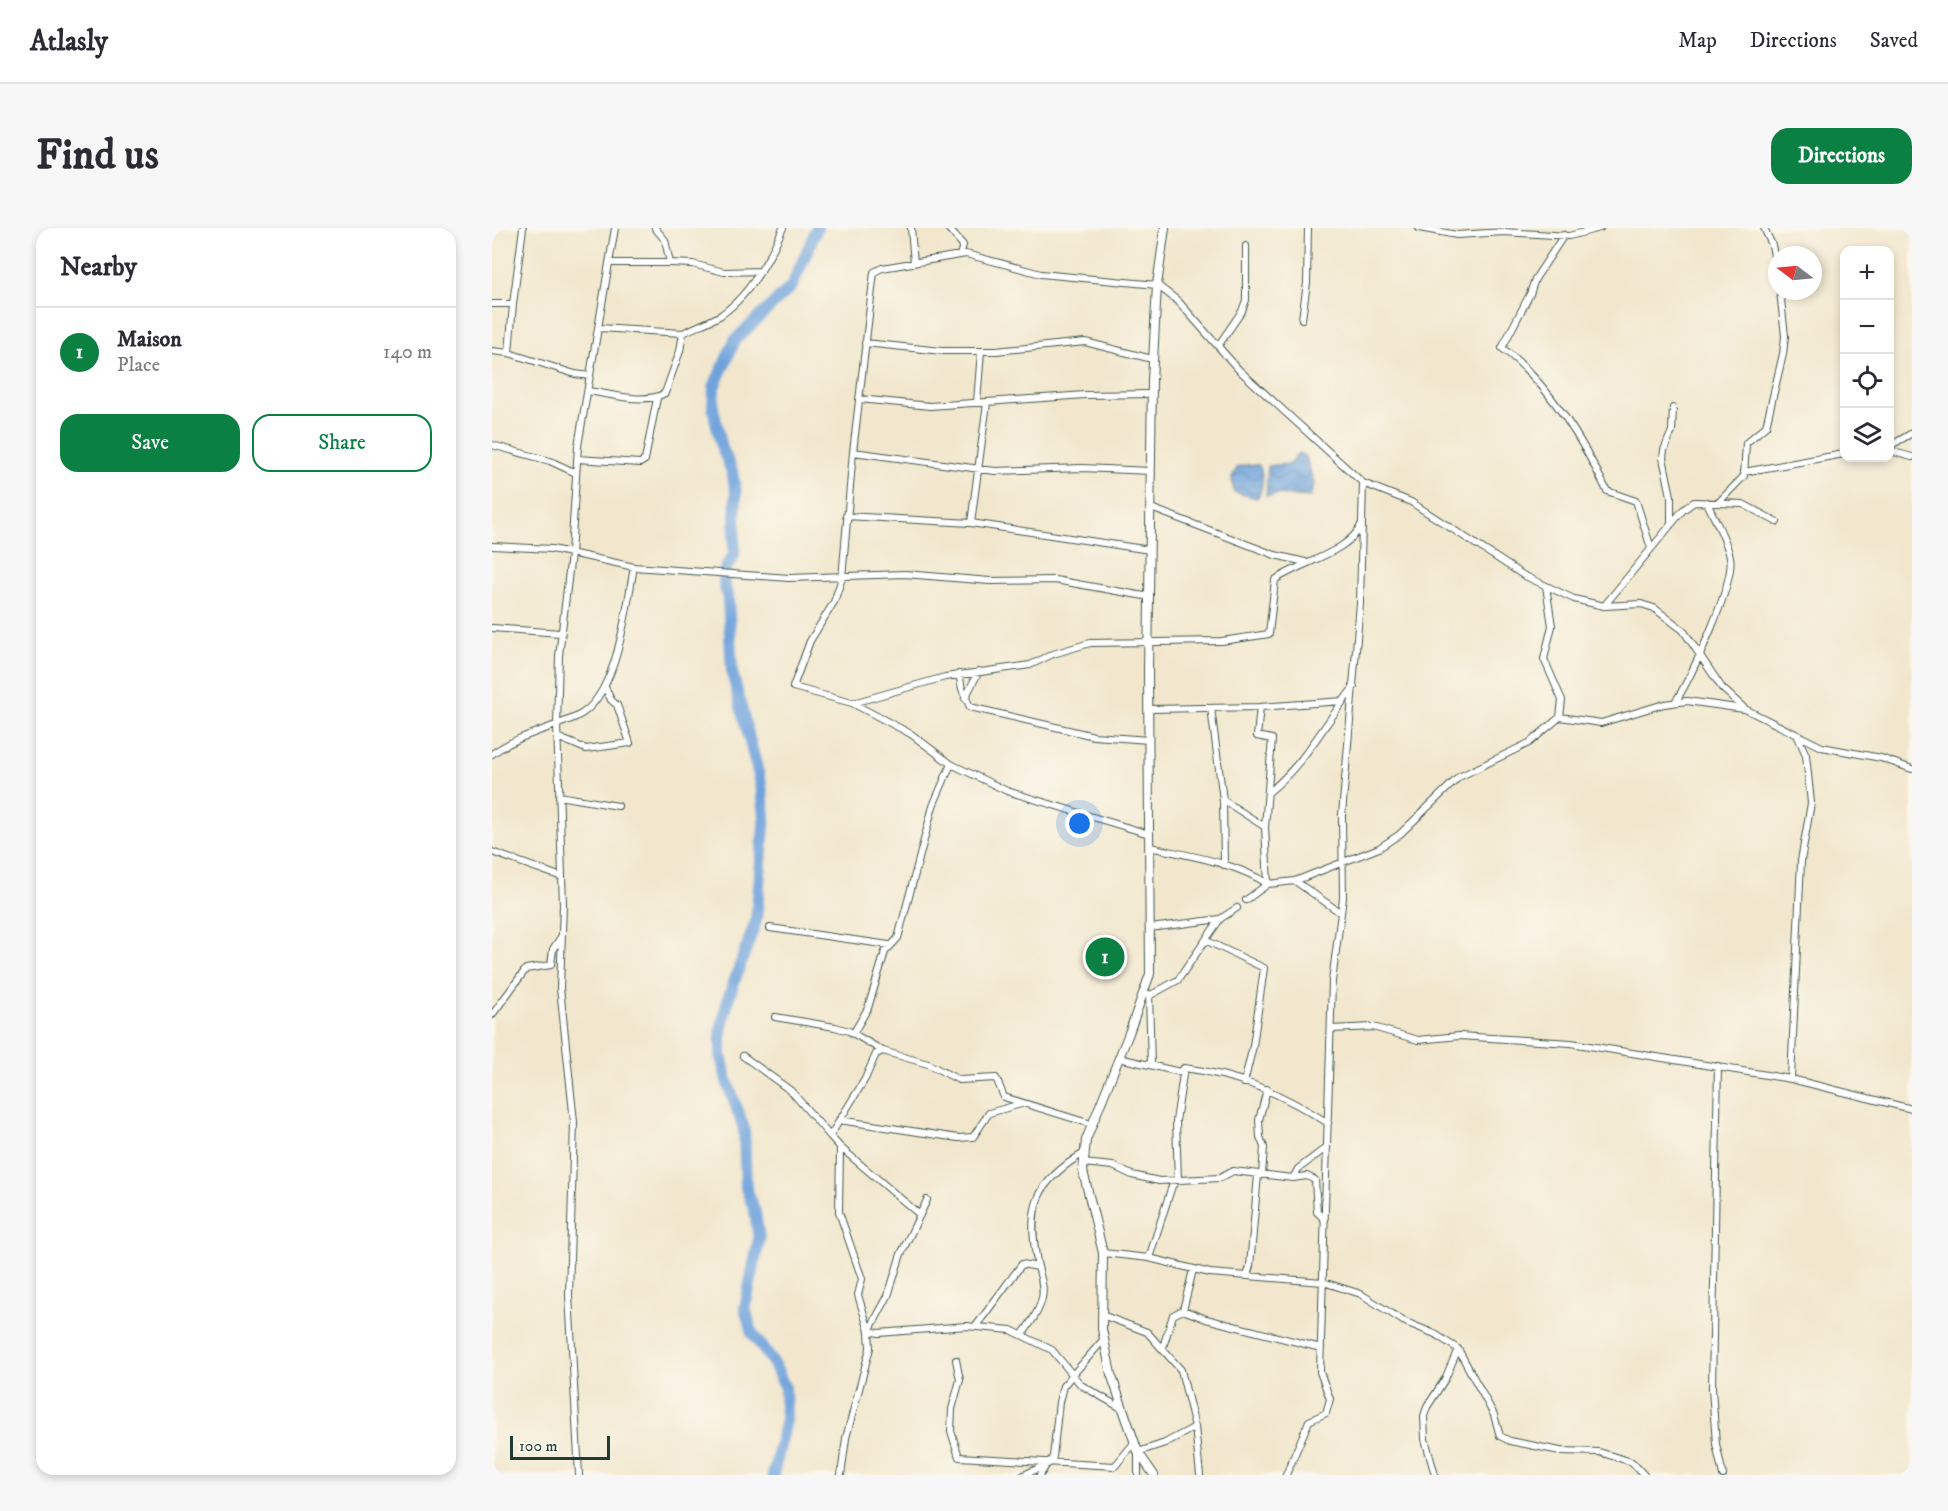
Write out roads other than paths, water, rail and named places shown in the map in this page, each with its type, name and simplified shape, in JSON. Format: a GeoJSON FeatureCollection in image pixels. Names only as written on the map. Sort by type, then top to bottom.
{"type":"FeatureCollection","features":[{"type":"Feature","properties":{"kind":"street"},"geometry":{"type":"LineString","coordinates":[[509,353],[523,228]]}},
{"type":"Feature","properties":{"kind":"street"},"geometry":{"type":"LineString","coordinates":[[579,1475],[569,1295],[574,1122],[560,988],[562,877],[557,725],[561,633],[571,554],[577,459],[615,228]]}},
{"type":"Feature","properties":{"kind":"street"},"geometry":{"type":"LineString","coordinates":[[655,228],[665,240],[670,263]]}},
{"type":"Feature","properties":{"kind":"street"},"geometry":{"type":"LineString","coordinates":[[599,328],[683,333],[720,316],[761,271],[783,228]]}},
{"type":"Feature","properties":{"kind":"street"},"geometry":{"type":"LineString","coordinates":[[911,228],[914,263]]}},
{"type":"Feature","properties":{"kind":"street"},"geometry":{"type":"LineString","coordinates":[[948,228],[963,245],[960,255]]}},
{"type":"Feature","properties":{"kind":"street"},"geometry":{"type":"LineString","coordinates":[[1151,1065],[1148,981],[1152,359],[1164,228]]}},
{"type":"Feature","properties":{"kind":"street"},"geometry":{"type":"LineString","coordinates":[[1302,319],[1307,283],[1308,228]]}},
{"type":"Feature","properties":{"kind":"street"},"geometry":{"type":"LineString","coordinates":[[1419,228],[1457,235],[1504,232],[1564,235],[1600,228]]}},
{"type":"Feature","properties":{"kind":"street"},"geometry":{"type":"LineString","coordinates":[[1764,228],[1772,246]]}},
{"type":"Feature","properties":{"kind":"street"},"geometry":{"type":"LineString","coordinates":[[1564,235],[1535,279],[1530,294],[1502,348],[1512,355],[1566,419],[1584,445],[1607,491],[1635,501],[1651,548]]}},
{"type":"Feature","properties":{"kind":"street"},"geometry":{"type":"LineString","coordinates":[[1218,346],[1242,311],[1246,300],[1246,246]]}},
{"type":"Feature","properties":{"kind":"street"},"geometry":{"type":"LineString","coordinates":[[1149,834],[1006,791],[951,764],[910,734],[852,703],[793,687],[810,641],[834,602],[842,578],[858,399],[874,272],[882,268],[960,255],[977,255],[1041,274],[1157,285],[1178,301],[1239,370],[1364,483],[1411,502],[1492,556],[1574,599],[1604,606],[1641,603],[1653,608],[1683,630],[1722,688],[1745,709],[1822,747],[1881,758],[1912,769]]}},
{"type":"Feature","properties":{"kind":"street"},"geometry":{"type":"LineString","coordinates":[[609,263],[693,264],[724,272],[761,271]]}},
{"type":"Feature","properties":{"kind":"street"},"geometry":{"type":"LineString","coordinates":[[1719,502],[1738,485],[1744,472],[1746,443],[1766,426],[1784,354],[1785,336],[1781,300]]}},
{"type":"Feature","properties":{"kind":"street"},"geometry":{"type":"LineString","coordinates":[[492,304],[513,304]]}},
{"type":"Feature","properties":{"kind":"street"},"geometry":{"type":"LineString","coordinates":[[588,391],[657,398],[664,393],[671,380],[683,333]]}},
{"type":"Feature","properties":{"kind":"street"},"geometry":{"type":"LineString","coordinates":[[865,343],[942,351],[981,351],[1085,342],[1152,359]]}},
{"type":"Feature","properties":{"kind":"street"},"geometry":{"type":"LineString","coordinates":[[492,351],[509,353],[575,374],[590,376]]}},
{"type":"Feature","properties":{"kind":"street"},"geometry":{"type":"LineString","coordinates":[[977,402],[981,351]]}},
{"type":"Feature","properties":{"kind":"street"},"geometry":{"type":"LineString","coordinates":[[858,399],[930,406],[958,402],[987,403],[1085,395],[1152,394]]}},
{"type":"Feature","properties":{"kind":"street"},"geometry":{"type":"LineString","coordinates":[[577,459],[640,463],[645,460],[657,398]]}},
{"type":"Feature","properties":{"kind":"street"},"geometry":{"type":"LineString","coordinates":[[971,523],[987,403]]}},
{"type":"Feature","properties":{"kind":"street"},"geometry":{"type":"LineString","coordinates":[[1671,524],[1671,496],[1663,458],[1672,430],[1673,408]]}},
{"type":"Feature","properties":{"kind":"street"},"geometry":{"type":"LineString","coordinates":[[1894,444],[1912,433]]}},
{"type":"Feature","properties":{"kind":"street"},"geometry":{"type":"LineString","coordinates":[[492,445],[550,460],[576,473]]}},
{"type":"Feature","properties":{"kind":"street"},"geometry":{"type":"LineString","coordinates":[[1894,452],[1912,457]]}},
{"type":"Feature","properties":{"kind":"street"},"geometry":{"type":"LineString","coordinates":[[853,453],[995,471],[1082,468],[1151,471]]}},
{"type":"Feature","properties":{"kind":"street"},"geometry":{"type":"LineString","coordinates":[[1744,472],[1840,455]]}},
{"type":"Feature","properties":{"kind":"street"},"geometry":{"type":"LineString","coordinates":[[1286,1475],[1309,1421],[1326,1413],[1330,1399],[1320,1372],[1332,981],[1341,913],[1342,815],[1354,687],[1364,483]]}},
{"type":"Feature","properties":{"kind":"street"},"geometry":{"type":"LineString","coordinates":[[1604,606],[1683,510],[1694,502],[1743,504],[1777,522]]}},
{"type":"Feature","properties":{"kind":"street"},"geometry":{"type":"LineString","coordinates":[[1675,702],[1691,678],[1698,653],[1719,609],[1731,558],[1707,502]]}},
{"type":"Feature","properties":{"kind":"street"},"geometry":{"type":"LineString","coordinates":[[1151,508],[1275,555],[1311,562]]}},
{"type":"Feature","properties":{"kind":"street"},"geometry":{"type":"LineString","coordinates":[[846,516],[971,523],[1150,550]]}},
{"type":"Feature","properties":{"kind":"street"},"geometry":{"type":"LineString","coordinates":[[852,703],[959,674],[1030,665],[1053,654],[1090,644],[1222,641],[1269,633],[1275,580],[1292,569],[1352,541],[1364,517]]}},
{"type":"Feature","properties":{"kind":"street"},"geometry":{"type":"LineString","coordinates":[[492,546],[534,547],[634,567],[749,575],[842,578],[905,574],[990,581],[1055,580],[1150,597]]}},
{"type":"Feature","properties":{"kind":"street"},"geometry":{"type":"LineString","coordinates":[[492,754],[513,742],[579,716],[593,704],[605,687],[622,628],[634,567]]}},
{"type":"Feature","properties":{"kind":"street"},"geometry":{"type":"LineString","coordinates":[[1246,900],[1268,884],[1295,881],[1378,848],[1400,834],[1459,777],[1529,743],[1560,717],[1562,700],[1544,659],[1552,626],[1546,586]]}},
{"type":"Feature","properties":{"kind":"street"},"geometry":{"type":"LineString","coordinates":[[492,628],[561,633]]}},
{"type":"Feature","properties":{"kind":"street"},"geometry":{"type":"LineString","coordinates":[[965,698],[979,671]]}},
{"type":"Feature","properties":{"kind":"street"},"geometry":{"type":"LineString","coordinates":[[959,674],[965,698],[970,707],[1094,736],[1149,740]]}},
{"type":"Feature","properties":{"kind":"street"},"geometry":{"type":"LineString","coordinates":[[557,737],[586,748],[630,743],[617,705],[611,700],[605,687]]}},
{"type":"Feature","properties":{"kind":"street"},"geometry":{"type":"LineString","coordinates":[[1269,792],[1289,776],[1324,733],[1354,687]]}},
{"type":"Feature","properties":{"kind":"street"},"geometry":{"type":"LineString","coordinates":[[1149,709],[1260,707],[1343,701]]}},
{"type":"Feature","properties":{"kind":"street"},"geometry":{"type":"LineString","coordinates":[[1560,717],[1601,723],[1675,702],[1708,702],[1745,709]]}},
{"type":"Feature","properties":{"kind":"street"},"geometry":{"type":"LineString","coordinates":[[1260,707],[1257,736],[1272,739],[1265,827],[1268,884]]}},
{"type":"Feature","properties":{"kind":"street"},"geometry":{"type":"LineString","coordinates":[[1211,708],[1223,800],[1224,865]]}},
{"type":"Feature","properties":{"kind":"street"},"geometry":{"type":"LineString","coordinates":[[1791,1079],[1801,861],[1811,803],[1806,756],[1798,736]]}},
{"type":"Feature","properties":{"kind":"street"},"geometry":{"type":"LineString","coordinates":[[853,1034],[868,1008],[889,945],[898,938],[933,806],[951,764]]}},
{"type":"Feature","properties":{"kind":"street"},"geometry":{"type":"LineString","coordinates":[[559,796],[618,806]]}},
{"type":"Feature","properties":{"kind":"street"},"geometry":{"type":"LineString","coordinates":[[1223,800],[1265,827]]}},
{"type":"Feature","properties":{"kind":"street"},"geometry":{"type":"LineString","coordinates":[[1150,847],[1224,865],[1253,875],[1268,884]]}},
{"type":"Feature","properties":{"kind":"street"},"geometry":{"type":"LineString","coordinates":[[492,852],[562,877]]}},
{"type":"Feature","properties":{"kind":"street"},"geometry":{"type":"LineString","coordinates":[[1295,881],[1341,913]]}},
{"type":"Feature","properties":{"kind":"street"},"geometry":{"type":"LineString","coordinates":[[1150,928],[1220,919],[1237,908]]}},
{"type":"Feature","properties":{"kind":"street"},"geometry":{"type":"LineString","coordinates":[[1149,996],[1178,980],[1220,919]]}},
{"type":"Feature","properties":{"kind":"street"},"geometry":{"type":"LineString","coordinates":[[770,928],[889,945]]}},
{"type":"Feature","properties":{"kind":"street"},"geometry":{"type":"LineString","coordinates":[[492,1015],[526,969],[551,965],[553,949],[562,936]]}},
{"type":"Feature","properties":{"kind":"street"},"geometry":{"type":"LineString","coordinates":[[1207,941],[1264,968],[1253,1046],[1244,1083]]}},
{"type":"Feature","properties":{"kind":"street"},"geometry":{"type":"LineString","coordinates":[[1148,981],[1091,1124],[1083,1158],[1085,1188],[1103,1253],[1104,1339],[1121,1408],[1138,1452],[1154,1475]]}},
{"type":"Feature","properties":{"kind":"street"},"geometry":{"type":"LineString","coordinates":[[775,1017],[835,1027],[883,1051],[928,1064],[959,1080],[996,1078],[1004,1097],[1091,1124]]}},
{"type":"Feature","properties":{"kind":"street"},"geometry":{"type":"LineString","coordinates":[[1331,1029],[1373,1027],[1418,1040],[1458,1036],[1571,1043],[1791,1079],[1912,1109]]}},
{"type":"Feature","properties":{"kind":"street"},"geometry":{"type":"LineString","coordinates":[[830,1136],[866,1079],[876,1054],[883,1051]]}},
{"type":"Feature","properties":{"kind":"street"},"geometry":{"type":"LineString","coordinates":[[743,1056],[791,1091],[840,1147],[920,1215]]}},
{"type":"Feature","properties":{"kind":"street"},"geometry":{"type":"LineString","coordinates":[[1119,1058],[1180,1072],[1185,1068],[1215,1072],[1287,1097],[1328,1123]]}},
{"type":"Feature","properties":{"kind":"street"},"geometry":{"type":"LineString","coordinates":[[1718,1066],[1712,1389],[1716,1444],[1723,1475]]}},
{"type":"Feature","properties":{"kind":"street"},"geometry":{"type":"LineString","coordinates":[[1179,1180],[1176,1121],[1185,1068]]}},
{"type":"Feature","properties":{"kind":"street"},"geometry":{"type":"LineString","coordinates":[[1247,1276],[1264,1147],[1260,1137],[1259,1120],[1267,1089]]}},
{"type":"Feature","properties":{"kind":"street"},"geometry":{"type":"LineString","coordinates":[[839,1120],[958,1138],[973,1137],[989,1113],[1024,1104]]}},
{"type":"Feature","properties":{"kind":"street"},"geometry":{"type":"LineString","coordinates":[[840,1147],[839,1212],[862,1278],[858,1295],[869,1331],[870,1348],[846,1438],[841,1475]]}},
{"type":"Feature","properties":{"kind":"street"},"geometry":{"type":"LineString","coordinates":[[1293,1178],[1298,1169],[1327,1147]]}},
{"type":"Feature","properties":{"kind":"street"},"geometry":{"type":"LineString","coordinates":[[1022,1335],[1035,1318],[1042,1298],[1042,1285],[1033,1240],[1034,1217],[1040,1189],[1058,1169],[1083,1158],[1113,1166],[1144,1179],[1220,1178],[1233,1171],[1293,1178],[1307,1176],[1315,1180],[1317,1212],[1325,1220]]}},
{"type":"Feature","properties":{"kind":"street"},"geometry":{"type":"LineString","coordinates":[[1149,1258],[1172,1186],[1179,1180]]}},
{"type":"Feature","properties":{"kind":"street"},"geometry":{"type":"LineString","coordinates":[[869,1331],[888,1296],[901,1254],[927,1200]]}},
{"type":"Feature","properties":{"kind":"street"},"geometry":{"type":"LineString","coordinates":[[1103,1253],[1149,1258],[1193,1270],[1323,1282],[1371,1299],[1403,1321],[1435,1334],[1458,1349],[1494,1414],[1500,1436],[1510,1441],[1560,1451],[1599,1452],[1632,1462],[1644,1475]]}},
{"type":"Feature","properties":{"kind":"street"},"geometry":{"type":"LineString","coordinates":[[976,1326],[1022,1264],[1038,1267]]}},
{"type":"Feature","properties":{"kind":"street"},"geometry":{"type":"LineString","coordinates":[[1183,1310],[1193,1270]]}},
{"type":"Feature","properties":{"kind":"street"},"geometry":{"type":"LineString","coordinates":[[1162,1347],[1173,1315],[1183,1310],[1206,1319],[1321,1348]]}},
{"type":"Feature","properties":{"kind":"street"},"geometry":{"type":"LineString","coordinates":[[1102,1315],[1147,1332],[1181,1370],[1195,1427],[1200,1475]]}},
{"type":"Feature","properties":{"kind":"street"},"geometry":{"type":"LineString","coordinates":[[869,1331],[879,1333],[976,1326],[1011,1330],[1052,1350],[1071,1375],[1101,1398],[1121,1408]]}},
{"type":"Feature","properties":{"kind":"street"},"geometry":{"type":"LineString","coordinates":[[1040,1475],[1053,1457],[1063,1386],[1104,1339]]}},
{"type":"Feature","properties":{"kind":"street"},"geometry":{"type":"LineString","coordinates":[[1435,1475],[1425,1439],[1424,1416],[1427,1407],[1445,1379],[1458,1349]]}},
{"type":"Feature","properties":{"kind":"street"},"geometry":{"type":"LineString","coordinates":[[956,1359],[960,1380],[952,1409],[951,1431],[958,1457],[1048,1464],[1115,1466],[1134,1443]]}},
{"type":"Feature","properties":{"kind":"street"},"geometry":{"type":"LineString","coordinates":[[1138,1452],[1165,1443],[1195,1427]]}},
{"type":"Feature","properties":{"kind":"street"},"geometry":{"type":"LineString","coordinates":[[1137,1475],[1138,1452]]}},
{"type":"Feature","properties":{"kind":"street"},"geometry":{"type":"LineString","coordinates":[[1024,1475],[1048,1464]]}},
{"type":"Feature","properties":{"kind":"water"},"geometry":{"type":"Polygon","coordinates":[[[1298,453],[1306,457],[1314,484],[1310,497],[1278,494],[1266,496],[1268,466],[1290,464],[1298,453]]]}},
{"type":"Feature","properties":{"kind":"water"},"geometry":{"type":"Polygon","coordinates":[[[1259,465],[1261,469],[1261,490],[1257,498],[1234,492],[1232,477],[1238,467],[1259,465]]]}},
{"type":"Feature","properties":{"kind":"waterway"},"geometry":{"type":"LineString","coordinates":[[773,1475],[786,1420],[785,1388],[774,1364],[752,1333],[745,1308],[759,1239],[755,1212],[746,1188],[744,1129],[721,1056],[721,1030],[729,996],[756,921],[765,815],[761,784],[732,672],[728,599],[724,582],[725,569],[734,555],[736,493],[732,471],[722,448],[713,408],[714,387],[735,340],[792,286],[817,228]]}},
{"type":"Feature","properties":{"kind":"place","name":"Maison"},"geometry":{"type":"Point","coordinates":[1105,957]}}]}
